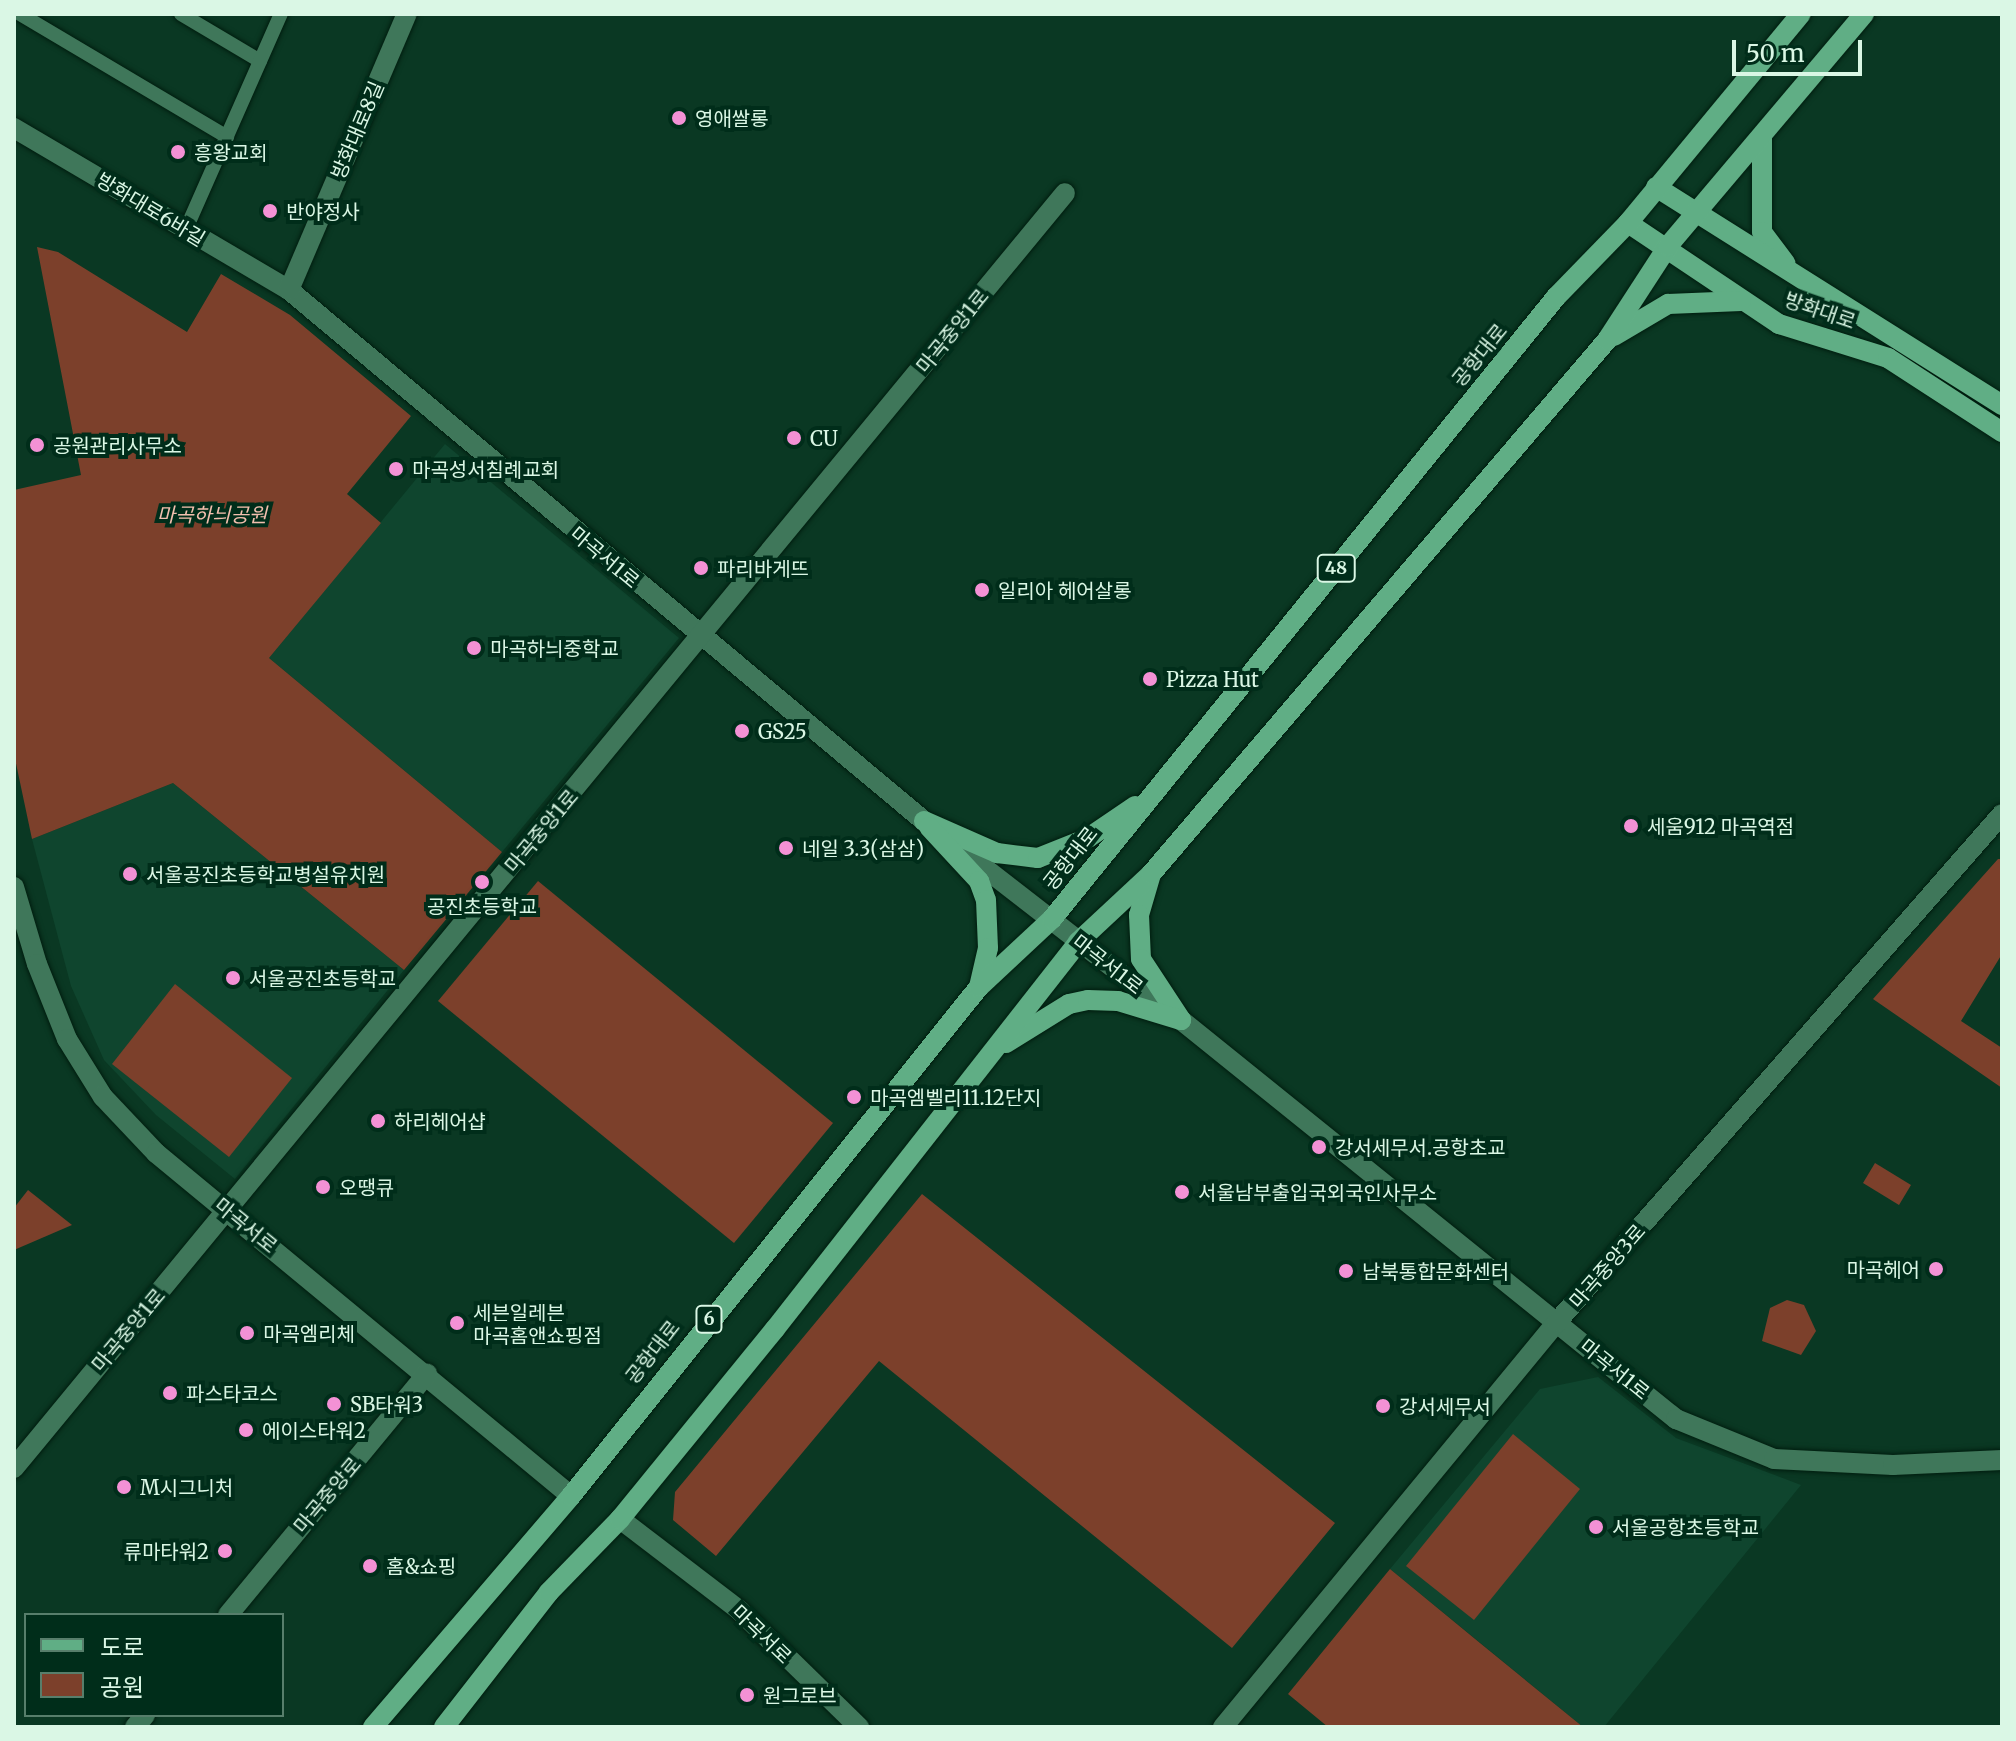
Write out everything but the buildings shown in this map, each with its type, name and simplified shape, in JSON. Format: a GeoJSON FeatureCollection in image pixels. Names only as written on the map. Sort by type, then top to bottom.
{"type":"FeatureCollection","features":[{"type":"Feature","properties":{"kind":"main road","name":"공항대로"},"geometry":{"type":"LineString","coordinates":[[373,1727],[571,1496],[979,987],[1052,919],[1556,297],[1628,223],[1801,14]]}},
{"type":"Feature","properties":{"kind":"main road"},"geometry":{"type":"LineString","coordinates":[[444,1727],[549,1592],[620,1519],[1078,942],[1151,874],[1607,340],[1668,246],[1864,14]]}},
{"type":"Feature","properties":{"kind":"main road"},"geometry":{"type":"LineString","coordinates":[[1762,136],[1762,232],[1792,273]]}},
{"type":"Feature","properties":{"kind":"main road","name":"방화대로"},"geometry":{"type":"LineString","coordinates":[[1656,187],[2002,405]]}},
{"type":"Feature","properties":{"kind":"main road","name":"방화대로"},"geometry":{"type":"LineString","coordinates":[[1628,223],[1668,246],[1741,301],[1779,324],[1888,358],[2002,432]]}},
{"type":"Feature","properties":{"kind":"main road"},"geometry":{"type":"LineString","coordinates":[[1607,340],[1668,304],[1741,301]]}},
{"type":"Feature","properties":{"kind":"main road"},"geometry":{"type":"LineString","coordinates":[[924,821],[997,853],[1038,858],[1088,838],[1150,796]]}},
{"type":"Feature","properties":{"kind":"main road","name":"6"},"geometry":{"type":"LineString","coordinates":[[924,821],[979,881],[986,900],[988,948],[979,987]]}},
{"type":"Feature","properties":{"kind":"main road"},"geometry":{"type":"LineString","coordinates":[[1151,874],[1139,915],[1141,959],[1181,1020]]}},
{"type":"Feature","properties":{"kind":"main road"},"geometry":{"type":"LineString","coordinates":[[992,1052],[1069,1004],[1088,1000],[1118,1001],[1181,1020]]}},
{"type":"Feature","properties":{"kind":"street"},"geometry":{"type":"LineString","coordinates":[[20,14],[47,21],[227,137]]}},
{"type":"Feature","properties":{"kind":"street"},"geometry":{"type":"LineString","coordinates":[[181,14],[260,61]]}},
{"type":"Feature","properties":{"kind":"street"},"geometry":{"type":"LineString","coordinates":[[186,229],[281,14]]}},
{"type":"Feature","properties":{"kind":"street","name":"방화대로8길"},"geometry":{"type":"LineString","coordinates":[[289,290],[407,14]]}},
{"type":"Feature","properties":{"kind":"street","name":"방화대로6바길"},"geometry":{"type":"LineString","coordinates":[[14,128],[289,290]]}},
{"type":"Feature","properties":{"kind":"street","name":"마곡중앙1로"},"geometry":{"type":"LineString","coordinates":[[14,1468],[1065,193]]}},
{"type":"Feature","properties":{"kind":"street","name":"마곡서1로"},"geometry":{"type":"LineString","coordinates":[[289,290],[700,638],[924,821],[1181,1020],[1676,1419],[1738,1448],[1774,1459],[1811,1462],[2002,1460]]}},
{"type":"Feature","properties":{"kind":"street","name":"마곡중앙3로"},"geometry":{"type":"LineString","coordinates":[[1223,1727],[1557,1322],[2002,814]]}},
{"type":"Feature","properties":{"kind":"street","name":"마곡서로"},"geometry":{"type":"LineString","coordinates":[[14,887],[37,964],[67,1039],[103,1097],[156,1153],[571,1496]]}},
{"type":"Feature","properties":{"kind":"street","name":"마곡중앙로"},"geometry":{"type":"LineString","coordinates":[[230,1613],[427,1374]]}},
{"type":"Feature","properties":{"kind":"street","name":"마곡서로"},"geometry":{"type":"LineString","coordinates":[[620,1519],[739,1610],[859,1727]]}},
{"type":"Feature","properties":{"kind":"shaded area","name":"마곡하늬중학교"},"geometry":{"type":"Polygon","coordinates":[[[445,444],[679,638],[502,852],[269,658],[445,444]]]}},
{"type":"Feature","properties":{"kind":"shaded area","name":"서울공진초등학교"},"geometry":{"type":"Polygon","coordinates":[[[173,783],[404,970],[235,1179],[156,1115],[104,1060],[71,986],[32,839],[173,783]]]}},
{"type":"Feature","properties":{"kind":"shaded area","name":"서울공항초등학교"},"geometry":{"type":"Polygon","coordinates":[[[1598,1377],[1676,1438],[1801,1485],[1604,1727],[1583,1727],[1390,1569],[1540,1389],[1598,1377]]]}},
{"type":"Feature","properties":{"kind":"green space","name":"마곡하늬공원"},"geometry":{"type":"Polygon","coordinates":[[[37,247],[58,252],[187,332],[221,274],[290,315],[411,416],[347,494],[381,523],[269,658],[502,852],[404,970],[173,783],[32,839],[14,754],[14,490],[81,475],[37,247]]]}},
{"type":"Feature","properties":{"kind":"green space"},"geometry":{"type":"Polygon","coordinates":[[[1998,859],[2002,859],[2002,954],[1961,1021],[2002,1048],[2002,1088],[1873,999],[1998,859]]]}},
{"type":"Feature","properties":{"kind":"green space"},"geometry":{"type":"Polygon","coordinates":[[[538,881],[833,1123],[734,1243],[438,1001],[538,881]]]}},
{"type":"Feature","properties":{"kind":"green space"},"geometry":{"type":"Polygon","coordinates":[[[175,984],[292,1078],[229,1157],[112,1064],[175,984]]]}},
{"type":"Feature","properties":{"kind":"green space"},"geometry":{"type":"Polygon","coordinates":[[[1875,1163],[1911,1185],[1899,1205],[1863,1183],[1875,1163]]]}},
{"type":"Feature","properties":{"kind":"green space"},"geometry":{"type":"Polygon","coordinates":[[[28,1190],[72,1225],[14,1250],[14,1208],[28,1190]]]}},
{"type":"Feature","properties":{"kind":"green space"},"geometry":{"type":"Polygon","coordinates":[[[922,1194],[1335,1523],[1232,1648],[879,1361],[716,1556],[673,1520],[675,1492],[922,1194]]]}},
{"type":"Feature","properties":{"kind":"green space"},"geometry":{"type":"Polygon","coordinates":[[[1787,1300],[1804,1305],[1816,1331],[1801,1355],[1762,1341],[1770,1308],[1787,1300]]]}},
{"type":"Feature","properties":{"kind":"green space"},"geometry":{"type":"Polygon","coordinates":[[[1513,1434],[1580,1489],[1474,1620],[1406,1566],[1513,1434]]]}},
{"type":"Feature","properties":{"kind":"green space"},"geometry":{"type":"Polygon","coordinates":[[[1390,1569],[1583,1727],[1328,1727],[1288,1694],[1390,1569]]]}},
{"type":"Feature","properties":{"kind":"place","name":"영애쌀롱"},"geometry":{"type":"Point","coordinates":[679,118]}},
{"type":"Feature","properties":{"kind":"place","name":"흥왕교회"},"geometry":{"type":"Point","coordinates":[178,152]}},
{"type":"Feature","properties":{"kind":"place","name":"반야정사"},"geometry":{"type":"Point","coordinates":[270,211]}},
{"type":"Feature","properties":{"kind":"place","name":"CU"},"geometry":{"type":"Point","coordinates":[794,438]}},
{"type":"Feature","properties":{"kind":"place","name":"공원관리사무소"},"geometry":{"type":"Point","coordinates":[37,445]}},
{"type":"Feature","properties":{"kind":"place","name":"마곡성서침례교회"},"geometry":{"type":"Point","coordinates":[396,469]}},
{"type":"Feature","properties":{"kind":"place","name":"파리바게뜨"},"geometry":{"type":"Point","coordinates":[701,568]}},
{"type":"Feature","properties":{"kind":"place","name":"일리아 헤어살롱"},"geometry":{"type":"Point","coordinates":[982,590]}},
{"type":"Feature","properties":{"kind":"place","name":"마곡하늬중학교"},"geometry":{"type":"Point","coordinates":[474,648]}},
{"type":"Feature","properties":{"kind":"place","name":"Pizza Hut"},"geometry":{"type":"Point","coordinates":[1150,679]}},
{"type":"Feature","properties":{"kind":"place","name":"GS25"},"geometry":{"type":"Point","coordinates":[742,731]}},
{"type":"Feature","properties":{"kind":"place","name":"세움912 마곡역점"},"geometry":{"type":"Point","coordinates":[1631,826]}},
{"type":"Feature","properties":{"kind":"place","name":"네일 3.3(삼삼)"},"geometry":{"type":"Point","coordinates":[786,848]}},
{"type":"Feature","properties":{"kind":"place","name":"서울공진초등학교병설유치원"},"geometry":{"type":"Point","coordinates":[130,874]}},
{"type":"Feature","properties":{"kind":"place","name":"공진초등학교"},"geometry":{"type":"Point","coordinates":[482,882]}},
{"type":"Feature","properties":{"kind":"place","name":"서울공진초등학교"},"geometry":{"type":"Point","coordinates":[233,978]}},
{"type":"Feature","properties":{"kind":"place","name":"마곡엠벨리11.12단지"},"geometry":{"type":"Point","coordinates":[854,1097]}},
{"type":"Feature","properties":{"kind":"place","name":"하리헤어샵"},"geometry":{"type":"Point","coordinates":[378,1121]}},
{"type":"Feature","properties":{"kind":"place","name":"강서세무서.공항초교"},"geometry":{"type":"Point","coordinates":[1319,1147]}},
{"type":"Feature","properties":{"kind":"place","name":"오땡큐"},"geometry":{"type":"Point","coordinates":[323,1187]}},
{"type":"Feature","properties":{"kind":"place","name":"서울남부출입국외국인사무소"},"geometry":{"type":"Point","coordinates":[1182,1192]}},
{"type":"Feature","properties":{"kind":"place","name":"마곡헤어"},"geometry":{"type":"Point","coordinates":[1936,1269]}},
{"type":"Feature","properties":{"kind":"place","name":"남북통합문화센터"},"geometry":{"type":"Point","coordinates":[1346,1271]}},
{"type":"Feature","properties":{"kind":"place","name":"세븐일레븐 마곡홈앤쇼핑점"},"geometry":{"type":"Point","coordinates":[457,1323]}},
{"type":"Feature","properties":{"kind":"place","name":"마곡엠리체"},"geometry":{"type":"Point","coordinates":[247,1333]}},
{"type":"Feature","properties":{"kind":"place","name":"파스타코스"},"geometry":{"type":"Point","coordinates":[170,1393]}},
{"type":"Feature","properties":{"kind":"place","name":"SB타워3"},"geometry":{"type":"Point","coordinates":[334,1404]}},
{"type":"Feature","properties":{"kind":"place","name":"강서세무서"},"geometry":{"type":"Point","coordinates":[1383,1406]}},
{"type":"Feature","properties":{"kind":"place","name":"에이스타워2"},"geometry":{"type":"Point","coordinates":[246,1430]}},
{"type":"Feature","properties":{"kind":"place","name":"M시그니처"},"geometry":{"type":"Point","coordinates":[124,1487]}},
{"type":"Feature","properties":{"kind":"place","name":"서울공항초등학교"},"geometry":{"type":"Point","coordinates":[1596,1527]}},
{"type":"Feature","properties":{"kind":"place","name":"류마타워2"},"geometry":{"type":"Point","coordinates":[225,1551]}},
{"type":"Feature","properties":{"kind":"place","name":"홈&쇼핑"},"geometry":{"type":"Point","coordinates":[370,1566]}},
{"type":"Feature","properties":{"kind":"place","name":"원그로브"},"geometry":{"type":"Point","coordinates":[747,1695]}}]}
